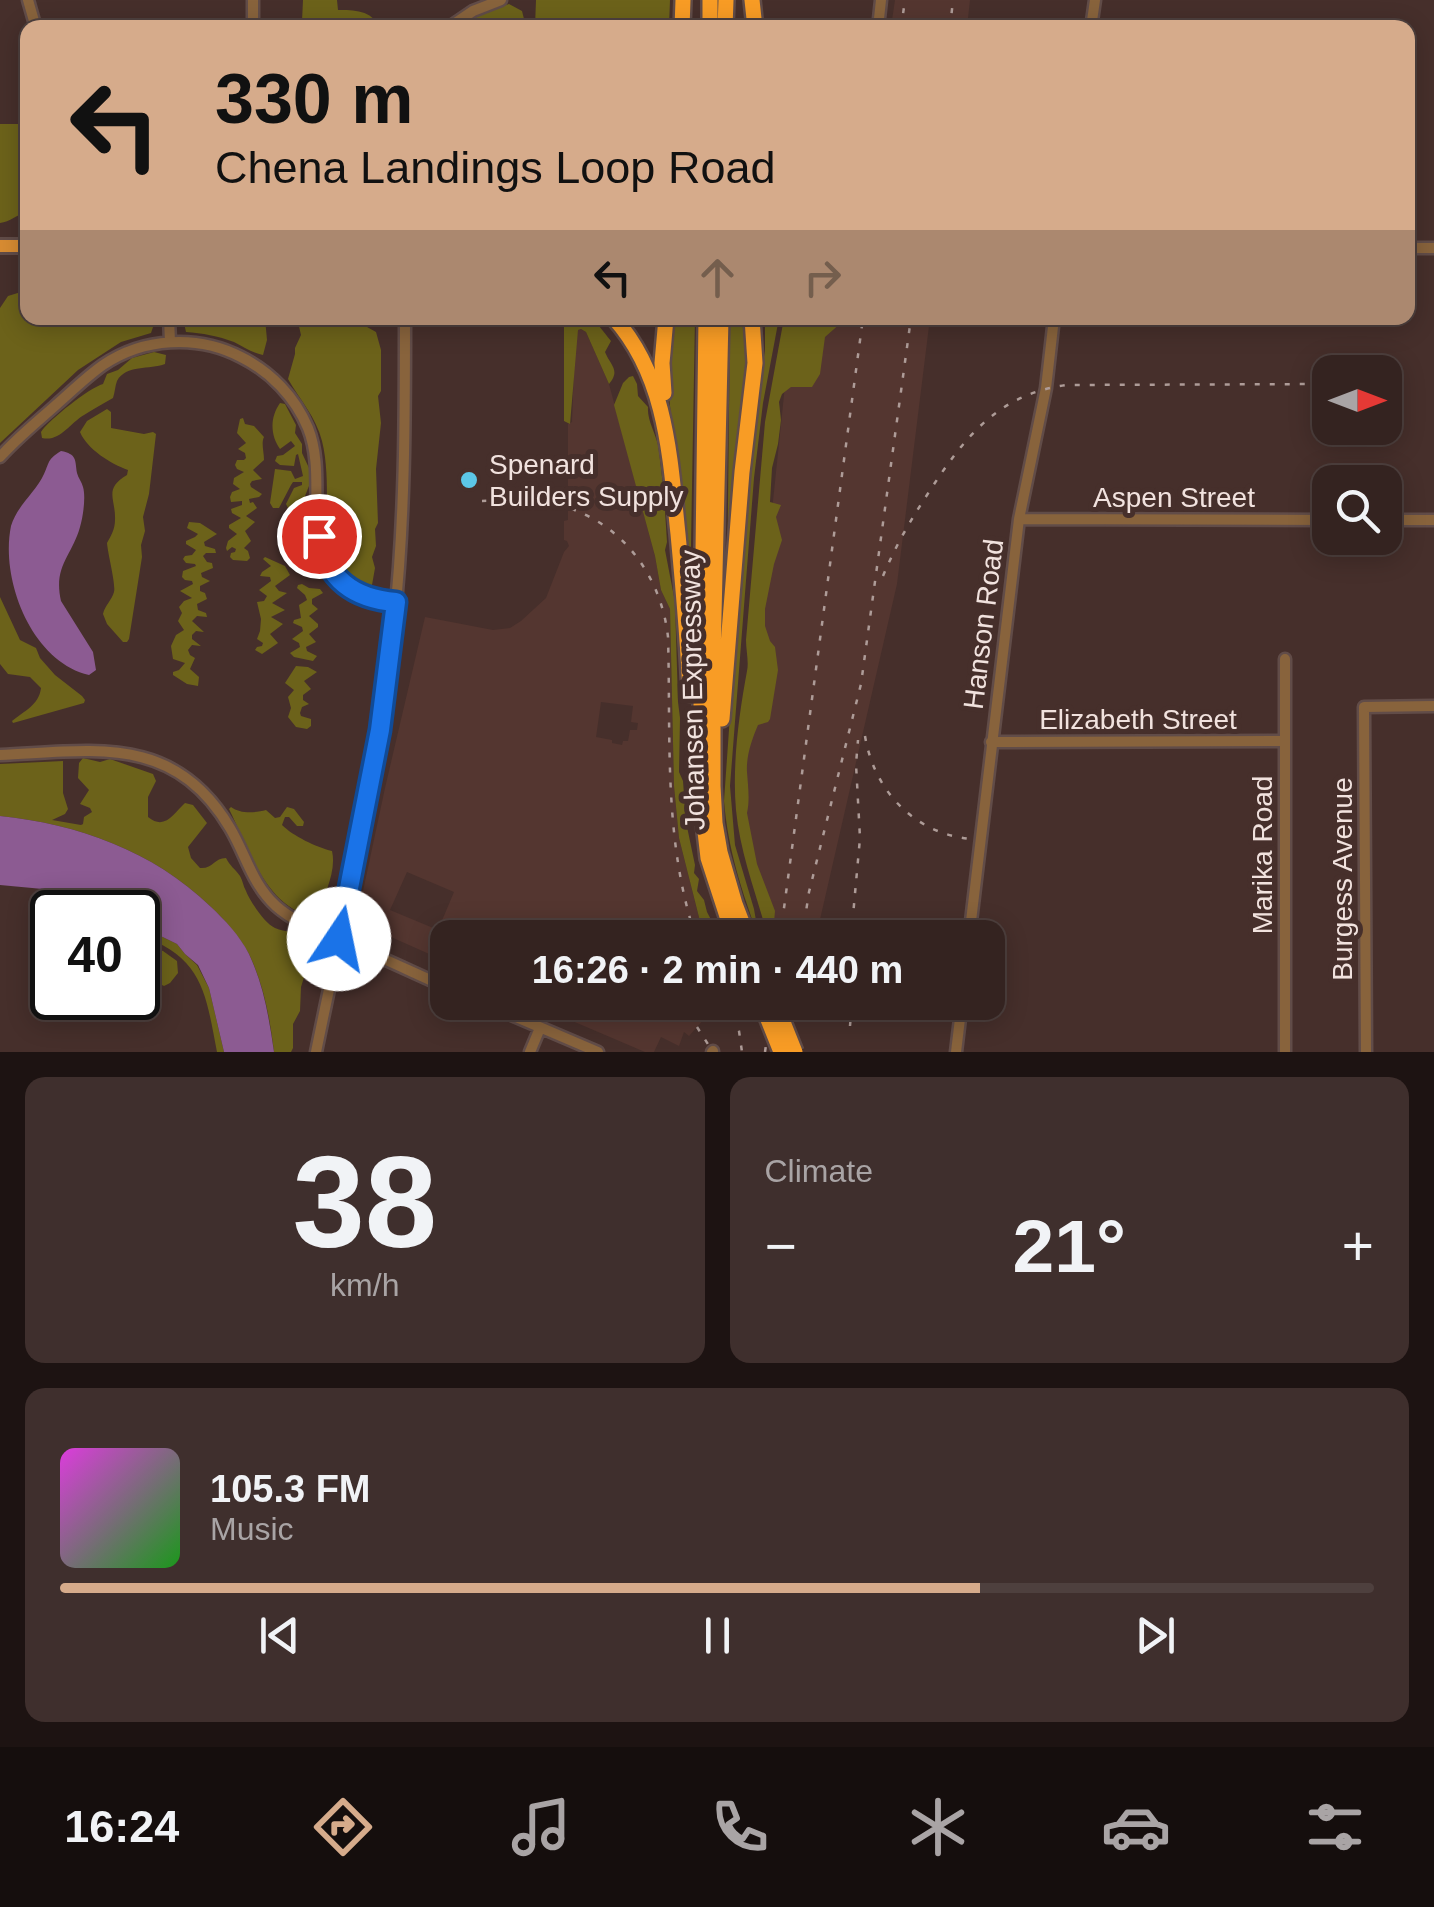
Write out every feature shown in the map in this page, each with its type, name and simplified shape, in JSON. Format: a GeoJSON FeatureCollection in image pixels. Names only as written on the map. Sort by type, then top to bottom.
{"type":"FeatureCollection","features":[{"type":"Feature","properties":{"kind":"highway"},"geometry":{"type":"LineString","coordinates":[[619,325],[652,379],[670,454]]}},
{"type":"Feature","properties":{"kind":"highway"},"geometry":{"type":"LineString","coordinates":[[666,325],[662,377],[687,621],[692,742],[700,788]]}},
{"type":"Feature","properties":{"kind":"highway","name":"Johansen Expressway"},"geometry":{"type":"LineString","coordinates":[[706,325],[700,788],[708,858],[728,920]]}},
{"type":"Feature","properties":{"kind":"highway","name":"Johansen Expressway"},"geometry":{"type":"LineString","coordinates":[[721,325],[713,698],[715,823],[726,876],[742,920]]}},
{"type":"Feature","properties":{"kind":"highway"},"geometry":{"type":"LineString","coordinates":[[715,823],[742,472],[755,364],[752,325]]}},
{"type":"Feature","properties":{"kind":"highway"},"geometry":{"type":"LineString","coordinates":[[755,364],[760,350],[760,325]]}},
{"type":"Feature","properties":{"kind":"highway"},"geometry":{"type":"LineString","coordinates":[[768,1020],[781,1052]]}},
{"type":"Feature","properties":{"kind":"highway"},"geometry":{"type":"LineString","coordinates":[[782,1020],[795,1052]]}},
{"type":"Feature","properties":{"kind":"street"},"geometry":{"type":"LineString","coordinates":[[459,20],[473,10],[501,0]]}},
{"type":"Feature","properties":{"kind":"street"},"geometry":{"type":"LineString","coordinates":[[169,325],[170,342]]}},
{"type":"Feature","properties":{"kind":"street"},"geometry":{"type":"LineString","coordinates":[[316,1052],[376,748],[396,602],[404,485],[405,325]]}},
{"type":"Feature","properties":{"kind":"street","name":"Hanson Road"},"geometry":{"type":"LineString","coordinates":[[971,920],[1019,519],[1046,388],[1053,325]]}},
{"type":"Feature","properties":{"kind":"street"},"geometry":{"type":"LineString","coordinates":[[0,457],[104,365],[132,350],[170,342],[194,342],[228,351],[261,368],[283,388],[302,415],[318,466],[319,536],[324,557],[340,581],[355,592],[379,601],[396,602]]}},
{"type":"Feature","properties":{"kind":"street","name":"Aspen Street"},"geometry":{"type":"LineString","coordinates":[[1019,519],[1312,520]]}},
{"type":"Feature","properties":{"kind":"street"},"geometry":{"type":"LineString","coordinates":[[1402,520],[1434,520]]}},
{"type":"Feature","properties":{"kind":"street","name":"Marika Road"},"geometry":{"type":"LineString","coordinates":[[1284,658],[1285,1052]]}},
{"type":"Feature","properties":{"kind":"street","name":"Burgess Avenue"},"geometry":{"type":"LineString","coordinates":[[1366,1052],[1364,707],[1434,706]]}},
{"type":"Feature","properties":{"kind":"street","name":"Elizabeth Street"},"geometry":{"type":"LineString","coordinates":[[991,742],[1284,742]]}},
{"type":"Feature","properties":{"kind":"street"},"geometry":{"type":"LineString","coordinates":[[0,755],[106,750],[166,767],[199,790],[219,811],[257,885],[272,903],[298,922],[430,980]]}},
{"type":"Feature","properties":{"kind":"street"},"geometry":{"type":"LineString","coordinates":[[522,1020],[598,1052]]}},
{"type":"Feature","properties":{"kind":"street"},"geometry":{"type":"LineString","coordinates":[[956,1052],[960,1020]]}},
{"type":"Feature","properties":{"kind":"street"},"geometry":{"type":"LineString","coordinates":[[530,1052],[540,1028]]}},
{"type":"Feature","properties":{"kind":"shaded area"},"geometry":{"type":"Polygon","coordinates":[[[303,0],[337,0],[338,10],[367,14],[374,20],[302,20],[303,0]]]}},
{"type":"Feature","properties":{"kind":"shaded area"},"geometry":{"type":"Polygon","coordinates":[[[536,0],[670,0],[669,20],[535,20],[536,0]]]}},
{"type":"Feature","properties":{"kind":"shaded area"},"geometry":{"type":"Polygon","coordinates":[[[895,0],[970,0],[968,20],[892,20],[895,0]]]}},
{"type":"Feature","properties":{"kind":"shaded area"},"geometry":{"type":"Polygon","coordinates":[[[509,4],[522,11],[524,20],[469,20],[509,4]]]}},
{"type":"Feature","properties":{"kind":"shaded area"},"geometry":{"type":"Polygon","coordinates":[[[0,124],[20,124],[20,216],[0,223],[0,124]]]}},
{"type":"Feature","properties":{"kind":"shaded area"},"geometry":{"type":"Polygon","coordinates":[[[20,292],[20,325],[154,325],[151,333],[121,342],[78,370],[0,443],[0,308],[8,296],[20,292]]]}},
{"type":"Feature","properties":{"kind":"shaded area"},"geometry":{"type":"Polygon","coordinates":[[[184,325],[266,325],[267,340],[263,355],[222,338],[186,332],[184,325]]]}},
{"type":"Feature","properties":{"kind":"shaded area"},"geometry":{"type":"Polygon","coordinates":[[[299,325],[364,325],[376,332],[381,350],[381,423],[372,585],[349,574],[329,544],[322,441],[312,416],[288,379],[301,335],[299,325]]]}},
{"type":"Feature","properties":{"kind":"shaded area"},"geometry":{"type":"Polygon","coordinates":[[[564,325],[598,325],[611,341],[605,352],[614,371],[612,379],[609,384],[586,332],[578,330],[570,424],[564,421],[564,325]]]}},
{"type":"Feature","properties":{"kind":"shaded area"},"geometry":{"type":"Polygon","coordinates":[[[671,325],[695,325],[690,601],[669,396],[671,325]]]}},
{"type":"Feature","properties":{"kind":"shaded area"},"geometry":{"type":"Polygon","coordinates":[[[730,325],[742,325],[747,341],[747,376],[727,596],[730,325]]]}},
{"type":"Feature","properties":{"kind":"shaded area"},"geometry":{"type":"Polygon","coordinates":[[[765,325],[778,325],[754,478],[730,786],[735,845],[754,909],[756,920],[753,920],[737,871],[724,801],[745,502],[765,325]]]}},
{"type":"Feature","properties":{"kind":"shaded area"},"geometry":{"type":"Polygon","coordinates":[[[783,325],[839,325],[825,337],[820,374],[812,387],[791,387],[779,402],[781,420],[770,502],[781,505],[776,517],[782,540],[765,609],[765,626],[775,647],[778,670],[770,719],[758,725],[747,766],[747,813],[774,920],[763,920],[736,810],[739,722],[748,667],[746,640],[765,422],[783,325]]]}},
{"type":"Feature","properties":{"kind":"shaded area"},"geometry":{"type":"Polygon","coordinates":[[[791,325],[929,325],[897,584],[820,920],[772,920],[753,866],[745,771],[791,325]]]}},
{"type":"Feature","properties":{"kind":"shaded area"},"geometry":{"type":"Polygon","coordinates":[[[578,330],[586,332],[609,384],[661,590],[670,609],[674,786],[679,838],[700,920],[442,920],[454,892],[407,872],[390,910],[430,927],[430,954],[362,924],[359,910],[425,617],[493,630],[510,628],[546,598],[569,546],[564,540],[564,521],[568,520],[568,424],[572,422],[578,330]],[[601,702],[596,737],[622,745],[628,741],[630,730],[637,730],[638,723],[631,722],[633,706],[601,702]]]}},
{"type":"Feature","properties":{"kind":"shaded area"},"geometry":{"type":"Polygon","coordinates":[[[154,352],[166,355],[165,364],[126,372],[117,381],[113,398],[59,435],[42,438],[41,432],[53,420],[103,384],[107,374],[132,358],[154,352]]]}},
{"type":"Feature","properties":{"kind":"shaded area"},"geometry":{"type":"Polygon","coordinates":[[[633,376],[638,396],[648,407],[658,445],[665,550],[675,602],[679,772],[694,873],[699,879],[697,891],[711,920],[700,920],[679,838],[670,609],[661,590],[614,405],[633,376]]]}},
{"type":"Feature","properties":{"kind":"shaded area"},"geometry":{"type":"Polygon","coordinates":[[[280,403],[285,404],[296,425],[295,433],[309,468],[305,496],[307,540],[318,568],[314,574],[308,559],[300,565],[295,562],[296,541],[301,531],[296,524],[297,512],[289,510],[286,504],[302,482],[293,482],[279,508],[270,503],[275,469],[291,471],[295,479],[303,476],[298,454],[294,466],[275,461],[295,446],[291,441],[280,449],[274,438],[273,420],[280,403]]]}},
{"type":"Feature","properties":{"kind":"shaded area"},"geometry":{"type":"Polygon","coordinates":[[[107,409],[111,412],[111,428],[156,434],[143,517],[142,557],[127,642],[107,624],[103,614],[114,588],[107,543],[115,523],[112,495],[128,470],[100,455],[80,432],[87,421],[107,409]]]}},
{"type":"Feature","properties":{"kind":"shaded area"},"geometry":{"type":"Polygon","coordinates":[[[243,418],[245,424],[254,426],[264,437],[264,460],[253,470],[262,479],[250,484],[262,494],[249,499],[257,508],[246,516],[255,522],[245,531],[251,541],[244,548],[250,558],[247,561],[233,560],[231,553],[236,549],[226,548],[237,534],[229,525],[241,518],[231,509],[242,505],[242,501],[231,502],[230,497],[240,489],[233,484],[234,478],[244,472],[235,465],[237,460],[246,458],[238,449],[246,443],[237,433],[243,418]]]}},
{"type":"Feature","properties":{"kind":"shaded area"},"geometry":{"type":"Polygon","coordinates":[[[61,451],[74,458],[84,501],[77,537],[61,570],[59,589],[61,601],[93,652],[96,670],[89,675],[69,667],[36,636],[24,615],[10,570],[14,518],[50,461],[61,451]]]}},
{"type":"Feature","properties":{"kind":"shaded area"},"geometry":{"type":"Polygon","coordinates":[[[189,522],[200,523],[217,534],[204,542],[216,553],[203,556],[213,568],[201,573],[210,581],[200,586],[207,599],[197,604],[207,617],[197,616],[192,621],[204,632],[192,635],[201,646],[192,645],[188,650],[195,658],[190,669],[199,677],[198,686],[173,675],[185,663],[173,659],[171,646],[176,635],[184,630],[178,621],[182,613],[179,607],[192,598],[180,591],[193,584],[182,577],[183,571],[196,566],[183,559],[196,550],[186,544],[198,534],[187,528],[189,522]]]}},
{"type":"Feature","properties":{"kind":"shaded area"},"geometry":{"type":"Polygon","coordinates":[[[265,557],[285,566],[290,575],[275,586],[287,593],[272,603],[285,610],[271,617],[283,624],[270,634],[278,643],[262,654],[255,650],[263,643],[257,639],[261,619],[257,602],[267,596],[259,590],[271,581],[270,577],[260,576],[271,566],[265,557]]]}},
{"type":"Feature","properties":{"kind":"shaded area"},"geometry":{"type":"Polygon","coordinates":[[[302,584],[323,593],[312,599],[318,609],[309,616],[318,624],[309,634],[316,642],[306,647],[317,656],[313,661],[290,653],[300,647],[292,639],[303,631],[293,623],[301,618],[299,605],[307,600],[297,588],[302,584]]]}},
{"type":"Feature","properties":{"kind":"shaded area"},"geometry":{"type":"Polygon","coordinates":[[[0,597],[20,640],[36,648],[40,658],[82,696],[84,703],[13,723],[34,703],[41,688],[30,677],[8,674],[0,664],[0,597]]]}},
{"type":"Feature","properties":{"kind":"shaded area"},"geometry":{"type":"Polygon","coordinates":[[[296,666],[317,672],[304,681],[311,689],[303,695],[309,704],[300,713],[311,719],[307,729],[296,727],[288,717],[288,697],[294,690],[285,683],[296,666]]]}},
{"type":"Feature","properties":{"kind":"shaded area"},"geometry":{"type":"Polygon","coordinates":[[[83,758],[100,762],[110,759],[153,774],[156,781],[148,797],[148,817],[154,821],[169,819],[185,803],[193,805],[207,823],[188,847],[191,858],[200,868],[226,858],[267,922],[305,937],[311,955],[301,987],[300,1011],[293,1024],[291,1052],[274,1052],[262,990],[237,935],[188,887],[113,843],[58,826],[0,816],[0,764],[63,761],[63,793],[68,809],[52,820],[83,824],[84,817],[92,812],[80,804],[89,790],[78,778],[83,758]]]}},
{"type":"Feature","properties":{"kind":"shaded area"},"geometry":{"type":"Polygon","coordinates":[[[231,807],[248,812],[266,810],[275,818],[287,807],[294,809],[303,826],[297,826],[289,817],[285,817],[282,825],[305,841],[332,851],[331,876],[318,917],[300,913],[273,891],[253,859],[231,807]]]}},
{"type":"Feature","properties":{"kind":"shaded area"},"geometry":{"type":"Polygon","coordinates":[[[0,816],[86,833],[164,870],[210,906],[249,954],[262,990],[274,1052],[224,1052],[209,988],[198,965],[177,944],[160,936],[160,890],[54,890],[0,885],[0,816]]]}},
{"type":"Feature","properties":{"kind":"shaded area"},"geometry":{"type":"Polygon","coordinates":[[[160,936],[177,944],[197,965],[209,988],[224,1052],[217,1052],[209,1011],[197,979],[176,954],[160,943],[160,936]]]}},
{"type":"Feature","properties":{"kind":"shaded area"},"geometry":{"type":"Polygon","coordinates":[[[160,950],[177,961],[178,973],[164,986],[160,984],[160,950]]]}},
{"type":"Feature","properties":{"kind":"shaded area"},"geometry":{"type":"Polygon","coordinates":[[[570,1020],[703,1020],[689,1036],[684,1032],[679,1046],[661,1037],[654,1052],[645,1052],[570,1020]]]}},
{"type":"Feature","properties":{"kind":"railway"},"geometry":{"type":"LineString","coordinates":[[902,20],[905,0]]}},
{"type":"Feature","properties":{"kind":"railway"},"geometry":{"type":"LineString","coordinates":[[951,20],[953,0]]}},
{"type":"Feature","properties":{"kind":"railway"},"geometry":{"type":"LineString","coordinates":[[782,920],[862,325]]}},
{"type":"Feature","properties":{"kind":"railway"},"geometry":{"type":"LineString","coordinates":[[805,920],[861,684],[910,325]]}},
{"type":"Feature","properties":{"kind":"railway"},"geometry":{"type":"LineString","coordinates":[[883,576],[909,524],[954,455],[984,422],[1021,398],[1067,385],[1312,384]]}},
{"type":"Feature","properties":{"kind":"railway"},"geometry":{"type":"LineString","coordinates":[[482,501],[544,502],[576,511],[616,535],[646,570],[664,613],[668,637],[673,826],[691,920]]}},
{"type":"Feature","properties":{"kind":"railway"},"geometry":{"type":"LineString","coordinates":[[865,736],[877,775],[900,806],[932,829],[971,839]]}},
{"type":"Feature","properties":{"kind":"railway"},"geometry":{"type":"LineString","coordinates":[[853,920],[860,838],[858,740]]}},
{"type":"Feature","properties":{"kind":"railway"},"geometry":{"type":"LineString","coordinates":[[736,1020],[742,1052]]}},
{"type":"Feature","properties":{"kind":"railway"},"geometry":{"type":"LineString","coordinates":[[765,1052],[769,1020]]}},
{"type":"Feature","properties":{"kind":"railway"},"geometry":{"type":"LineString","coordinates":[[786,1052],[790,1020]]}},
{"type":"Feature","properties":{"kind":"railway"},"geometry":{"type":"LineString","coordinates":[[850,1020],[850,1026]]}},
{"type":"Feature","properties":{"kind":"railway"},"geometry":{"type":"LineString","coordinates":[[697,1027],[713,1052]]}},
{"type":"Feature","properties":{"kind":"place","name":"Spenard Builders Supply"},"geometry":{"type":"Point","coordinates":[469,480]}},
{"type":"Feature","properties":{"kind":"route"},"geometry":{"type":"LineString","coordinates":[[319,536],[329,565],[348,588],[364,597],[396,602],[380,730],[339,939]]}}]}
